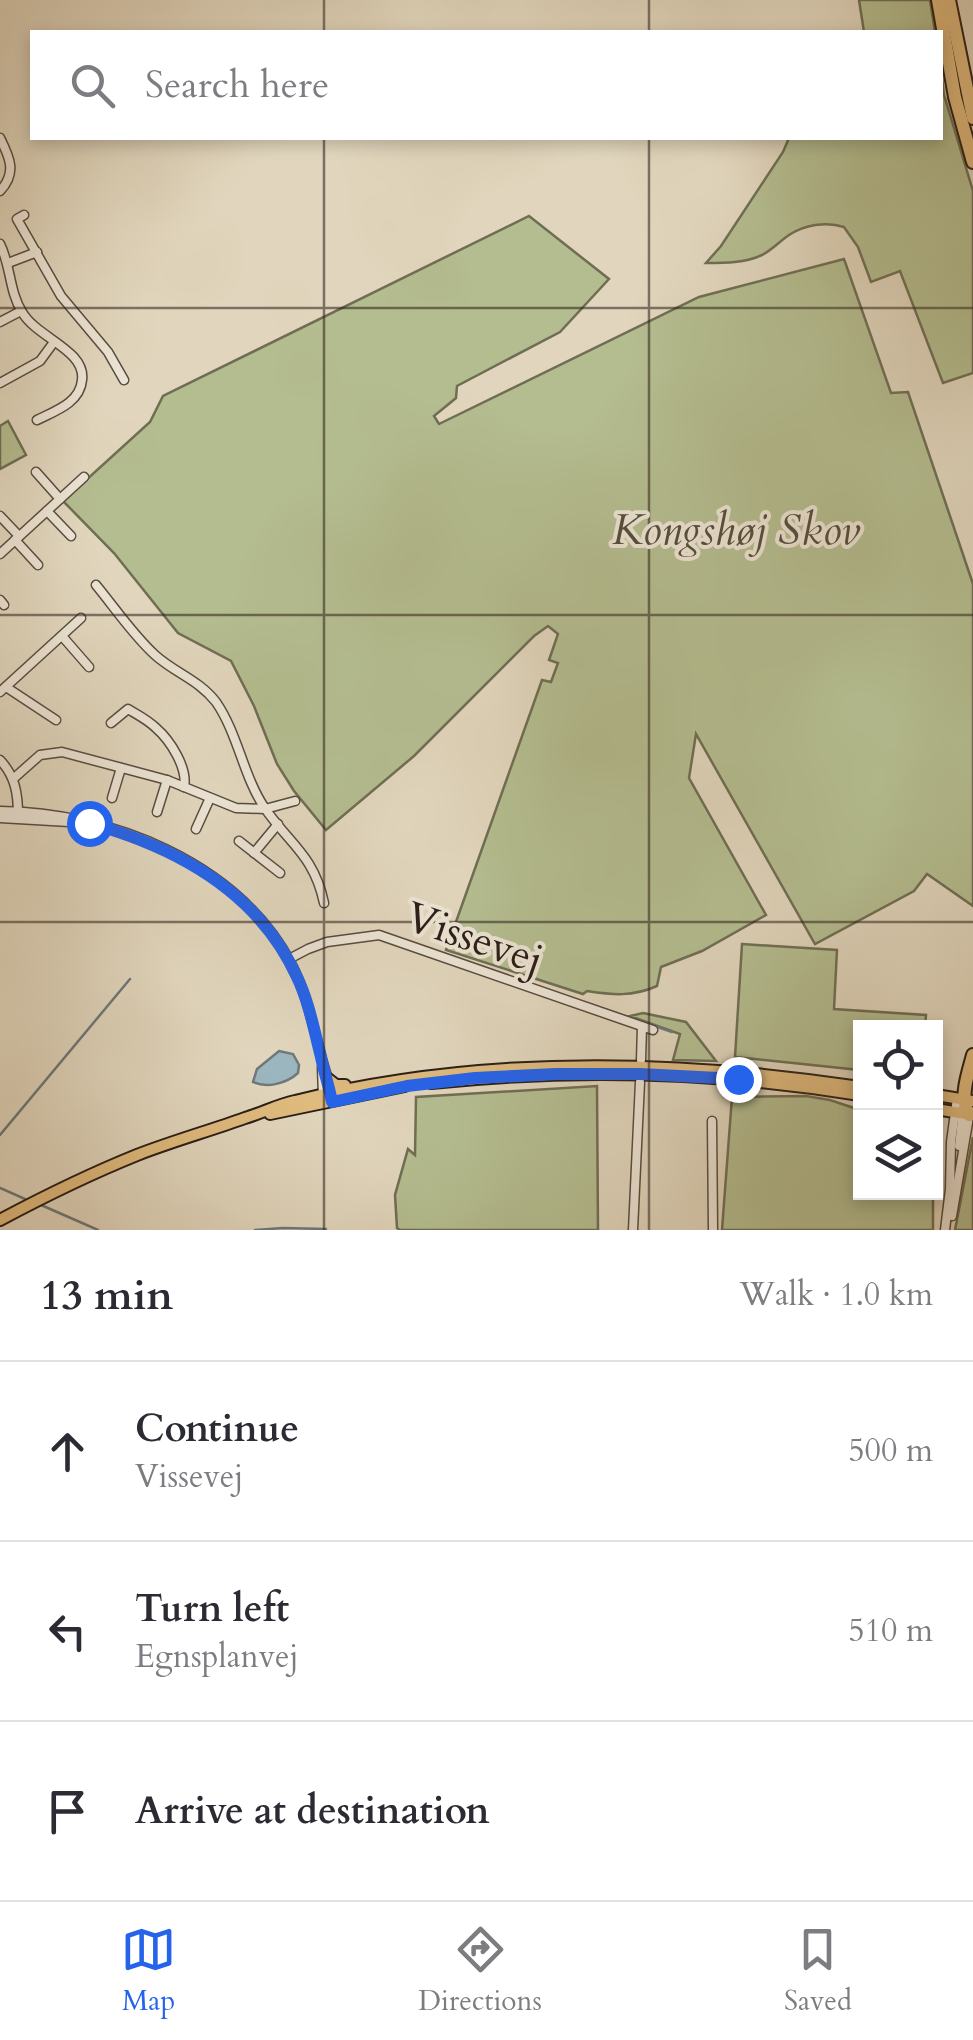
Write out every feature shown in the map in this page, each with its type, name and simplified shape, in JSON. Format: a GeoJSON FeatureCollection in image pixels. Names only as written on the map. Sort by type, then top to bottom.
{"type":"FeatureCollection","features":[{"type":"Feature","properties":{"kind":"highway"},"geometry":{"type":"LineString","coordinates":[[938,0],[955,97],[973,162]]}},
{"type":"Feature","properties":{"kind":"highway"},"geometry":{"type":"LineString","coordinates":[[949,0],[973,118]]}},
{"type":"Feature","properties":{"kind":"highway"},"geometry":{"type":"LineString","coordinates":[[966,1106],[964,1064],[973,1043]]}},
{"type":"Feature","properties":{"kind":"highway"},"geometry":{"type":"LineString","coordinates":[[966,1106],[973,1055]]}},
{"type":"Feature","properties":{"kind":"main road"},"geometry":{"type":"LineString","coordinates":[[327,1078],[336,1086],[516,1068],[640,1066],[740,1072],[853,1090]]}},
{"type":"Feature","properties":{"kind":"main road"},"geometry":{"type":"LineString","coordinates":[[0,1220],[130,1158],[278,1105],[441,1082],[592,1073],[738,1079],[853,1090]]}},
{"type":"Feature","properties":{"kind":"main road"},"geometry":{"type":"LineString","coordinates":[[249,1117],[381,1083]]}},
{"type":"Feature","properties":{"kind":"street"},"geometry":{"type":"LineString","coordinates":[[0,138],[12,171],[0,191]]}},
{"type":"Feature","properties":{"kind":"street"},"geometry":{"type":"LineString","coordinates":[[24,215],[17,219],[61,296],[108,352],[124,380]]}},
{"type":"Feature","properties":{"kind":"street"},"geometry":{"type":"LineString","coordinates":[[0,244],[14,297],[22,311],[33,326],[74,356],[81,366],[83,379],[74,399],[37,420]]}},
{"type":"Feature","properties":{"kind":"street"},"geometry":{"type":"LineString","coordinates":[[8,263],[37,252]]}},
{"type":"Feature","properties":{"kind":"street"},"geometry":{"type":"LineString","coordinates":[[0,322],[22,311]]}},
{"type":"Feature","properties":{"kind":"street"},"geometry":{"type":"LineString","coordinates":[[0,382],[40,361],[54,342]]}},
{"type":"Feature","properties":{"kind":"street"},"geometry":{"type":"LineString","coordinates":[[36,472],[60,499]]}},
{"type":"Feature","properties":{"kind":"street"},"geometry":{"type":"LineString","coordinates":[[0,554],[84,478]]}},
{"type":"Feature","properties":{"kind":"street"},"geometry":{"type":"LineString","coordinates":[[47,510],[71,536]]}},
{"type":"Feature","properties":{"kind":"street"},"geometry":{"type":"LineString","coordinates":[[0,516],[38,565]]}},
{"type":"Feature","properties":{"kind":"street"},"geometry":{"type":"LineString","coordinates":[[96,585],[154,654],[202,686],[217,704],[265,809],[312,868],[324,904]]}},
{"type":"Feature","properties":{"kind":"street"},"geometry":{"type":"LineString","coordinates":[[97,604],[106,597]]}},
{"type":"Feature","properties":{"kind":"street"},"geometry":{"type":"LineString","coordinates":[[56,720],[3,690],[81,618]]}},
{"type":"Feature","properties":{"kind":"street"},"geometry":{"type":"LineString","coordinates":[[62,636],[90,666]]}},
{"type":"Feature","properties":{"kind":"street"},"geometry":{"type":"LineString","coordinates":[[111,723],[132,706],[153,724],[165,736],[184,771],[184,786]]}},
{"type":"Feature","properties":{"kind":"street"},"geometry":{"type":"LineString","coordinates":[[13,779],[40,755],[62,752],[167,780],[236,808],[265,809],[295,801]]}},
{"type":"Feature","properties":{"kind":"street"},"geometry":{"type":"LineString","coordinates":[[0,760],[13,779],[18,815]]}},
{"type":"Feature","properties":{"kind":"street"},"geometry":{"type":"LineString","coordinates":[[112,798],[121,768]]}},
{"type":"Feature","properties":{"kind":"street"},"geometry":{"type":"LineString","coordinates":[[157,812],[167,780]]}},
{"type":"Feature","properties":{"kind":"street"},"geometry":{"type":"LineString","coordinates":[[196,828],[210,798]]}},
{"type":"Feature","properties":{"kind":"street"},"geometry":{"type":"LineString","coordinates":[[0,814],[89,823],[157,846],[204,872],[244,902],[288,960],[306,998],[327,1078],[326,1098]]}},
{"type":"Feature","properties":{"kind":"street"},"geometry":{"type":"LineString","coordinates":[[254,853],[278,824]]}},
{"type":"Feature","properties":{"kind":"street"},"geometry":{"type":"LineString","coordinates":[[238,841],[280,873]]}},
{"type":"Feature","properties":{"kind":"street","name":"Vissevej"},"geometry":{"type":"LineString","coordinates":[[288,960],[327,942],[379,936],[653,1030]]}},
{"type":"Feature","properties":{"kind":"street"},"geometry":{"type":"LineString","coordinates":[[640,1060],[642,1027]]}},
{"type":"Feature","properties":{"kind":"street"},"geometry":{"type":"LineString","coordinates":[[322,1062],[326,1098]]}},
{"type":"Feature","properties":{"kind":"street"},"geometry":{"type":"LineString","coordinates":[[633,1230],[642,1088]]}},
{"type":"Feature","properties":{"kind":"street"},"geometry":{"type":"LineString","coordinates":[[948,1230],[960,1171],[966,1106]]}},
{"type":"Feature","properties":{"kind":"street"},"geometry":{"type":"LineString","coordinates":[[948,1230],[966,1106]]}},
{"type":"Feature","properties":{"kind":"street"},"geometry":{"type":"LineString","coordinates":[[712,1121],[713,1230]]}},
{"type":"Feature","properties":{"kind":"green space"},"geometry":{"type":"Polygon","coordinates":[[[859,0],[930,0],[935,30],[864,30],[859,0]]]}},
{"type":"Feature","properties":{"kind":"green space"},"geometry":{"type":"Polygon","coordinates":[[[943,87],[973,191],[973,373],[943,383],[900,271],[871,282],[858,247],[844,227],[808,226],[755,258],[706,263],[788,140],[943,140],[943,87]]]}},
{"type":"Feature","properties":{"kind":"green space","name":"Kongshøj Skov"},"geometry":{"type":"Polygon","coordinates":[[[529,216],[609,279],[560,332],[457,386],[456,398],[434,416],[439,424],[699,297],[844,259],[891,393],[908,392],[973,584],[973,906],[927,874],[914,891],[815,944],[696,734],[689,778],[766,915],[702,951],[661,967],[657,986],[631,993],[583,994],[446,950],[542,680],[551,682],[558,663],[549,660],[558,634],[548,626],[534,636],[414,756],[326,830],[277,764],[231,661],[178,633],[114,553],[63,501],[150,422],[163,396],[529,216]]]}},
{"type":"Feature","properties":{"kind":"green space"},"geometry":{"type":"Polygon","coordinates":[[[8,421],[26,455],[0,469],[0,426],[8,421]]]}},
{"type":"Feature","properties":{"kind":"green space"},"geometry":{"type":"Polygon","coordinates":[[[742,944],[837,950],[834,1009],[926,1015],[926,1020],[853,1020],[853,1069],[735,1057],[742,944]]]}},
{"type":"Feature","properties":{"kind":"green space"},"geometry":{"type":"Polygon","coordinates":[[[643,1013],[686,1022],[716,1061],[673,1060],[680,1034],[630,1016],[643,1013]]]}},
{"type":"Feature","properties":{"kind":"green space"},"geometry":{"type":"Polygon","coordinates":[[[597,1086],[598,1230],[397,1228],[395,1195],[408,1149],[415,1155],[416,1097],[597,1086]]]}},
{"type":"Feature","properties":{"kind":"green space"},"geometry":{"type":"Polygon","coordinates":[[[806,1096],[853,1108],[853,1200],[933,1200],[933,1230],[722,1230],[732,1097],[806,1096]]]}},
{"type":"Feature","properties":{"kind":"green space"},"geometry":{"type":"Polygon","coordinates":[[[973,1137],[973,1230],[955,1230],[973,1137]]]}},
{"type":"Feature","properties":{"kind":"water"},"geometry":{"type":"Polygon","coordinates":[[[279,1051],[293,1054],[299,1065],[298,1073],[277,1084],[253,1082],[257,1069],[279,1051]]]}},
{"type":"Feature","properties":{"kind":"waterway"},"geometry":{"type":"LineString","coordinates":[[0,1135],[130,979]]}},
{"type":"Feature","properties":{"kind":"waterway"},"geometry":{"type":"LineString","coordinates":[[590,1004],[643,1022]]}},
{"type":"Feature","properties":{"kind":"waterway"},"geometry":{"type":"LineString","coordinates":[[646,1023],[672,1032]]}},
{"type":"Feature","properties":{"kind":"waterway"},"geometry":{"type":"LineString","coordinates":[[0,1188],[25,1199]]}},
{"type":"Feature","properties":{"kind":"waterway"},"geometry":{"type":"LineString","coordinates":[[41,1205],[98,1230]]}},
{"type":"Feature","properties":{"kind":"waterway"},"geometry":{"type":"LineString","coordinates":[[255,1230],[326,1229]]}},
{"type":"Feature","properties":{"kind":"route"},"geometry":{"type":"LineString","coordinates":[[89,823],[157,846],[204,872],[244,902],[266,926],[296,973],[306,998],[332,1102],[382,1090],[475,1078],[640,1074],[738,1079]]}}]}
